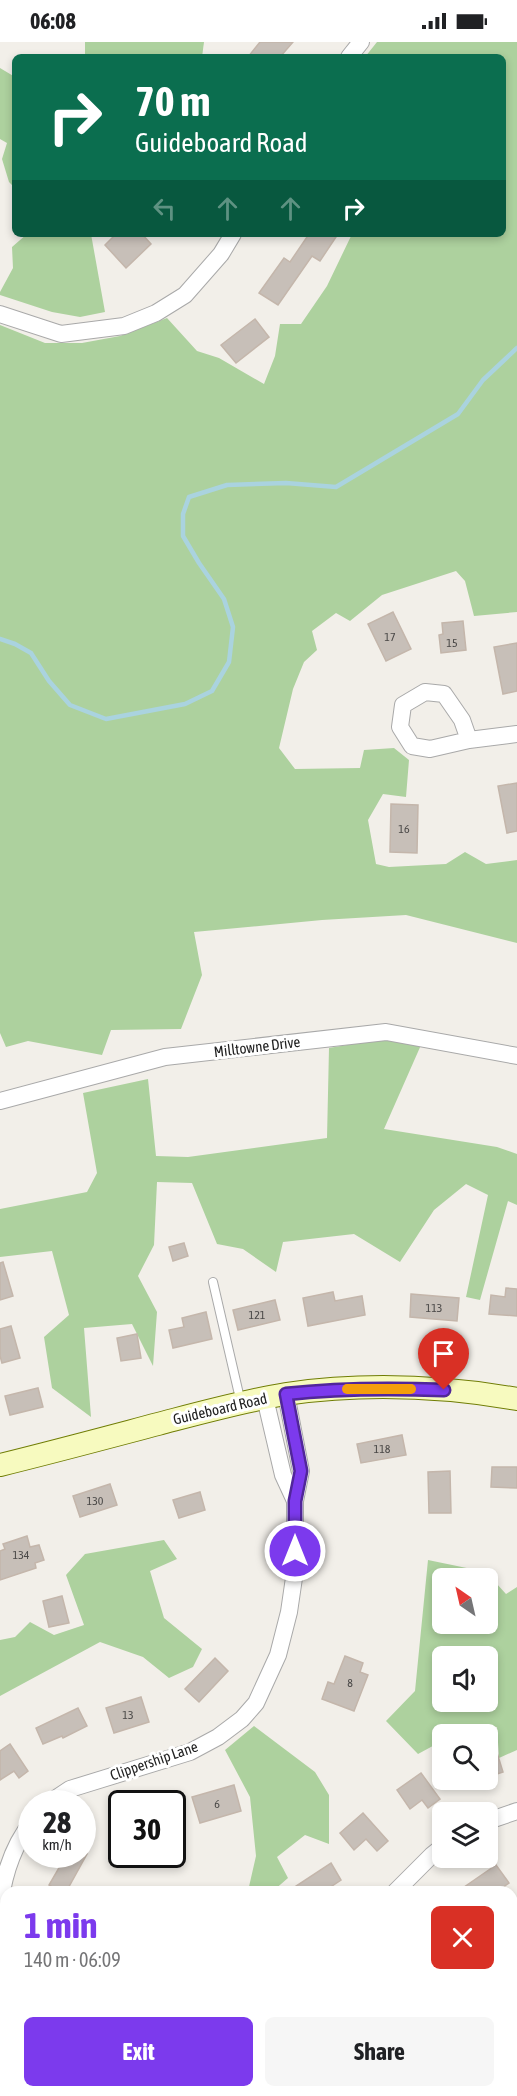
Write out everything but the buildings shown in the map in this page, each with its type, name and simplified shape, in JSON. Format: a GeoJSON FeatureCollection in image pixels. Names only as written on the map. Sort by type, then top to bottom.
{"type":"FeatureCollection","features":[{"type":"Feature","properties":{"kind":"street"},"geometry":{"type":"LineString","coordinates":[[0,314],[61,334],[124,326],[156,313],[185,295],[221,254],[231,237]]}},
{"type":"Feature","properties":{"kind":"street"},"geometry":{"type":"LineString","coordinates":[[469,740],[517,734]]}},
{"type":"Feature","properties":{"kind":"street","name":"Milltowne Drive"},"geometry":{"type":"LineString","coordinates":[[0,1101],[165,1057],[386,1032],[517,1056]]}},
{"type":"Feature","properties":{"kind":"street","name":"Guideboard Road"},"geometry":{"type":"LineString","coordinates":[[0,1466],[242,1403],[318,1390],[378,1388],[444,1390],[517,1399]]}},
{"type":"Feature","properties":{"kind":"street","name":"Clippership Lane"},"geometry":{"type":"LineString","coordinates":[[68,1790],[190,1752],[218,1737],[242,1719],[256,1702],[278,1654],[289,1612],[295,1571],[295,1501],[283,1475],[276,1396]]}},
{"type":"Feature","properties":{"kind":"street"},"geometry":{"type":"LineString","coordinates":[[498,1818],[517,1811]]}},
{"type":"Feature","properties":{"kind":"street"},"geometry":{"type":"LineString","coordinates":[[2,1886],[12,1855],[18,1845]]}},
{"type":"Feature","properties":{"kind":"street"},"geometry":{"type":"LineString","coordinates":[[401,1886],[432,1855]]}},
{"type":"Feature","properties":{"kind":"lane"},"geometry":{"type":"LineString","coordinates":[[213,1282],[242,1403]]}},
{"type":"Feature","properties":{"kind":"green space"},"geometry":{"type":"Polygon","coordinates":[[[85,42],[204,42],[202,54],[85,54],[85,42]]]}},
{"type":"Feature","properties":{"kind":"green space"},"geometry":{"type":"Polygon","coordinates":[[[377,42],[517,42],[517,612],[474,616],[465,581],[456,571],[382,595],[350,621],[336,613],[312,631],[317,650],[304,662],[293,689],[279,748],[295,769],[360,768],[364,750],[394,748],[409,760],[406,797],[383,794],[368,820],[376,864],[389,867],[446,864],[465,852],[486,864],[517,860],[517,943],[406,915],[194,932],[202,975],[181,1029],[111,1030],[102,1055],[28,1041],[6,1047],[0,1033],[0,325],[45,343],[82,343],[120,336],[167,318],[197,351],[219,358],[264,384],[275,356],[280,324],[301,324],[327,286],[351,237],[506,237],[506,54],[367,54],[377,42]]]}},
{"type":"Feature","properties":{"kind":"green space"},"geometry":{"type":"Polygon","coordinates":[[[0,68],[12,75],[12,185],[2,159],[7,143],[0,139],[0,68]]]}},
{"type":"Feature","properties":{"kind":"green space"},"geometry":{"type":"Polygon","coordinates":[[[24,237],[92,237],[105,312],[80,317],[52,312],[0,295],[13,268],[12,247],[24,237]]]}},
{"type":"Feature","properties":{"kind":"green space"},"geometry":{"type":"Polygon","coordinates":[[[382,1039],[421,1045],[384,1129],[497,1147],[517,1154],[517,1205],[508,1201],[480,1300],[466,1297],[488,1195],[466,1184],[434,1210],[400,1262],[354,1234],[283,1242],[276,1272],[243,1249],[217,1244],[192,1183],[157,1182],[154,1245],[138,1276],[157,1312],[153,1366],[132,1324],[84,1328],[91,1417],[52,1388],[44,1337],[69,1315],[52,1251],[0,1257],[0,1209],[87,1192],[97,1173],[83,1093],[148,1079],[156,1156],[188,1157],[327,1138],[329,1048],[382,1039]]]}},
{"type":"Feature","properties":{"kind":"green space"},"geometry":{"type":"Polygon","coordinates":[[[164,1540],[177,1559],[150,1571],[164,1618],[202,1649],[193,1667],[169,1678],[143,1657],[100,1642],[0,1696],[0,1640],[15,1637],[30,1622],[54,1635],[84,1625],[66,1575],[85,1554],[164,1540]]]}},
{"type":"Feature","properties":{"kind":"green space"},"geometry":{"type":"Polygon","coordinates":[[[428,1560],[467,1568],[432,1568],[432,1634],[498,1634],[498,1585],[506,1594],[517,1587],[517,1750],[499,1758],[498,1724],[432,1724],[432,1746],[418,1754],[386,1721],[415,1691],[428,1560]]]}},
{"type":"Feature","properties":{"kind":"green space"},"geometry":{"type":"Polygon","coordinates":[[[254,1726],[315,1772],[329,1795],[329,1844],[305,1835],[277,1857],[288,1878],[279,1886],[249,1886],[256,1856],[250,1797],[225,1750],[254,1726]]]}},
{"type":"Feature","properties":{"kind":"waterway"},"geometry":{"type":"LineString","coordinates":[[0,639],[31,653],[49,681],[70,705],[106,719],[185,704],[212,691],[229,662],[233,627],[224,599],[183,536],[183,514],[189,497],[227,485],[286,483],[336,487],[458,414],[483,380],[517,348]]}},
{"type":"Feature","properties":{"kind":"slow traffic"},"geometry":{"type":"LineString","coordinates":[[347,1389],[411,1389]]}},
{"type":"Feature","properties":{"kind":"route"},"geometry":{"type":"LineString","coordinates":[[295,1551],[295,1501],[301,1471],[286,1394],[318,1390],[378,1388],[444,1390]]}}]}
